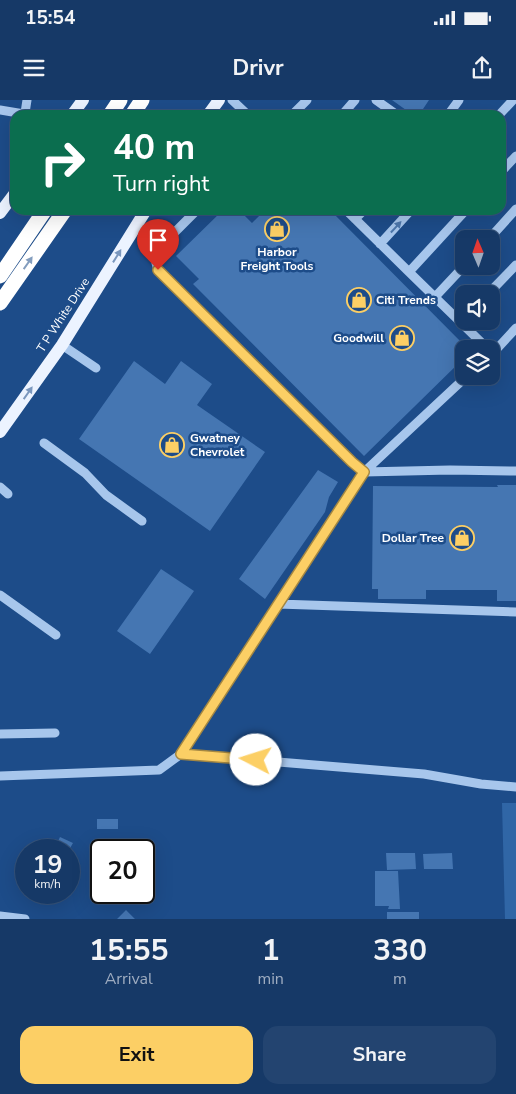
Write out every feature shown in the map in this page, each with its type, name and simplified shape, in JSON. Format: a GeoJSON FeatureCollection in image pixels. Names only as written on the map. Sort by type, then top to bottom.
{"type":"FeatureCollection","features":[{"type":"Feature","properties":{"kind":"highway"},"geometry":{"type":"LineString","coordinates":[[0,276],[42,215]]}},
{"type":"Feature","properties":{"kind":"highway"},"geometry":{"type":"LineString","coordinates":[[0,303],[62,215]]}},
{"type":"Feature","properties":{"kind":"main road"},"geometry":{"type":"LineString","coordinates":[[0,213],[10,200]]}},
{"type":"Feature","properties":{"kind":"main road","name":"T P White Drive"},"geometry":{"type":"LineString","coordinates":[[0,432],[62,345],[143,215]]}},
{"type":"Feature","properties":{"kind":"street"},"geometry":{"type":"LineString","coordinates":[[232,100],[243,110]]}},
{"type":"Feature","properties":{"kind":"street"},"geometry":{"type":"LineString","coordinates":[[297,110],[306,100]]}},
{"type":"Feature","properties":{"kind":"street"},"geometry":{"type":"LineString","coordinates":[[346,110],[355,100]]}},
{"type":"Feature","properties":{"kind":"street"},"geometry":{"type":"LineString","coordinates":[[376,100],[390,110]]}},
{"type":"Feature","properties":{"kind":"street"},"geometry":{"type":"LineString","coordinates":[[504,110],[513,100]]}},
{"type":"Feature","properties":{"kind":"street"},"geometry":{"type":"LineString","coordinates":[[506,167],[516,156]]}},
{"type":"Feature","properties":{"kind":"street"},"geometry":{"type":"LineString","coordinates":[[497,230],[516,209]]}},
{"type":"Feature","properties":{"kind":"street"},"geometry":{"type":"LineString","coordinates":[[192,215],[159,248],[156,263],[158,270],[364,472],[516,471]]}},
{"type":"Feature","properties":{"kind":"street"},"geometry":{"type":"LineString","coordinates":[[351,215],[455,315]]}},
{"type":"Feature","properties":{"kind":"street"},"geometry":{"type":"LineString","coordinates":[[355,219],[359,215]]}},
{"type":"Feature","properties":{"kind":"street"},"geometry":{"type":"LineString","coordinates":[[380,244],[406,215]]}},
{"type":"Feature","properties":{"kind":"street"},"geometry":{"type":"LineString","coordinates":[[409,272],[461,215]]}},
{"type":"Feature","properties":{"kind":"street"},"geometry":{"type":"LineString","coordinates":[[496,285],[516,264]]}},
{"type":"Feature","properties":{"kind":"street"},"geometry":{"type":"LineString","coordinates":[[435,297],[456,275]]}},
{"type":"Feature","properties":{"kind":"street"},"geometry":{"type":"LineString","coordinates":[[500,343],[516,328]]}},
{"type":"Feature","properties":{"kind":"street"},"geometry":{"type":"LineString","coordinates":[[470,330],[480,340]]}},
{"type":"Feature","properties":{"kind":"street"},"geometry":{"type":"LineString","coordinates":[[62,345],[96,368]]}},
{"type":"Feature","properties":{"kind":"street"},"geometry":{"type":"LineString","coordinates":[[0,776],[159,770],[181,754],[364,472],[457,385]]}},
{"type":"Feature","properties":{"kind":"street"},"geometry":{"type":"LineString","coordinates":[[44,443],[85,473],[106,495],[142,521]]}},
{"type":"Feature","properties":{"kind":"street"},"geometry":{"type":"LineString","coordinates":[[0,487],[8,494]]}},
{"type":"Feature","properties":{"kind":"street"},"geometry":{"type":"LineString","coordinates":[[0,595],[56,635]]}},
{"type":"Feature","properties":{"kind":"street"},"geometry":{"type":"LineString","coordinates":[[278,604],[516,612]]}},
{"type":"Feature","properties":{"kind":"street"},"geometry":{"type":"LineString","coordinates":[[0,734],[55,733]]}},
{"type":"Feature","properties":{"kind":"street"},"geometry":{"type":"LineString","coordinates":[[181,754],[424,774],[481,784],[516,787]]}},
{"type":"Feature","properties":{"kind":"street"},"geometry":{"type":"LineString","coordinates":[[0,916],[24,919]]}},
{"type":"Feature","properties":{"kind":"shaded area"},"geometry":{"type":"Polygon","coordinates":[[[502,803],[516,803],[516,919],[505,919],[502,803]]]}},
{"type":"Feature","properties":{"kind":"building"},"geometry":{"type":"Polygon","coordinates":[[[392,100],[429,100],[422,110],[406,110],[392,100]]]}},
{"type":"Feature","properties":{"kind":"building"},"geometry":{"type":"Polygon","coordinates":[[[218,215],[244,215],[252,223],[260,215],[335,215],[459,340],[455,340],[455,367],[364,456],[193,284],[199,279],[176,256],[218,215]]]}},
{"type":"Feature","properties":{"kind":"building","name":"Gwatney Chevrolet"},"geometry":{"type":"Polygon","coordinates":[[[134,361],[165,384],[181,361],[212,384],[197,405],[265,452],[210,531],[79,439],[134,361]]]}},
{"type":"Feature","properties":{"kind":"building"},"geometry":{"type":"Polygon","coordinates":[[[318,470],[338,482],[329,497],[325,512],[265,599],[239,579],[318,470]]]}},
{"type":"Feature","properties":{"kind":"building"},"geometry":{"type":"Polygon","coordinates":[[[497,485],[516,485],[516,601],[497,601],[497,590],[426,590],[426,599],[378,599],[378,589],[372,589],[373,486],[498,487],[497,485]]]}},
{"type":"Feature","properties":{"kind":"building"},"geometry":{"type":"Polygon","coordinates":[[[161,569],[194,591],[150,654],[117,631],[161,569]]]}},
{"type":"Feature","properties":{"kind":"building"},"geometry":{"type":"Polygon","coordinates":[[[97,819],[118,819],[118,829],[97,829],[97,819]]]}},
{"type":"Feature","properties":{"kind":"building"},"geometry":{"type":"Polygon","coordinates":[[[386,853],[415,853],[416,869],[387,870],[386,853]]]}},
{"type":"Feature","properties":{"kind":"building"},"geometry":{"type":"Polygon","coordinates":[[[452,853],[453,869],[424,869],[423,854],[452,853]]]}},
{"type":"Feature","properties":{"kind":"building"},"geometry":{"type":"Polygon","coordinates":[[[375,871],[398,871],[400,909],[388,909],[389,906],[375,906],[375,871]]]}},
{"type":"Feature","properties":{"kind":"building"},"geometry":{"type":"Polygon","coordinates":[[[126,910],[135,919],[117,919],[126,910]]]}},
{"type":"Feature","properties":{"kind":"building"},"geometry":{"type":"Polygon","coordinates":[[[387,912],[419,912],[419,919],[387,919],[387,912]]]}},
{"type":"Feature","properties":{"kind":"place","name":"Harbor Freight Tools"},"geometry":{"type":"Point","coordinates":[277,229]}},
{"type":"Feature","properties":{"kind":"place","name":"Citi Trends"},"geometry":{"type":"Point","coordinates":[359,300]}},
{"type":"Feature","properties":{"kind":"place","name":"Goodwill"},"geometry":{"type":"Point","coordinates":[402,338]}},
{"type":"Feature","properties":{"kind":"place","name":"Gwatney Chevrolet"},"geometry":{"type":"Point","coordinates":[172,445]}},
{"type":"Feature","properties":{"kind":"place","name":"Dollar Tree"},"geometry":{"type":"Point","coordinates":[462,538]}},
{"type":"Feature","properties":{"kind":"route"},"geometry":{"type":"LineString","coordinates":[[158,270],[364,472],[181,754],[256,760]]}}]}
